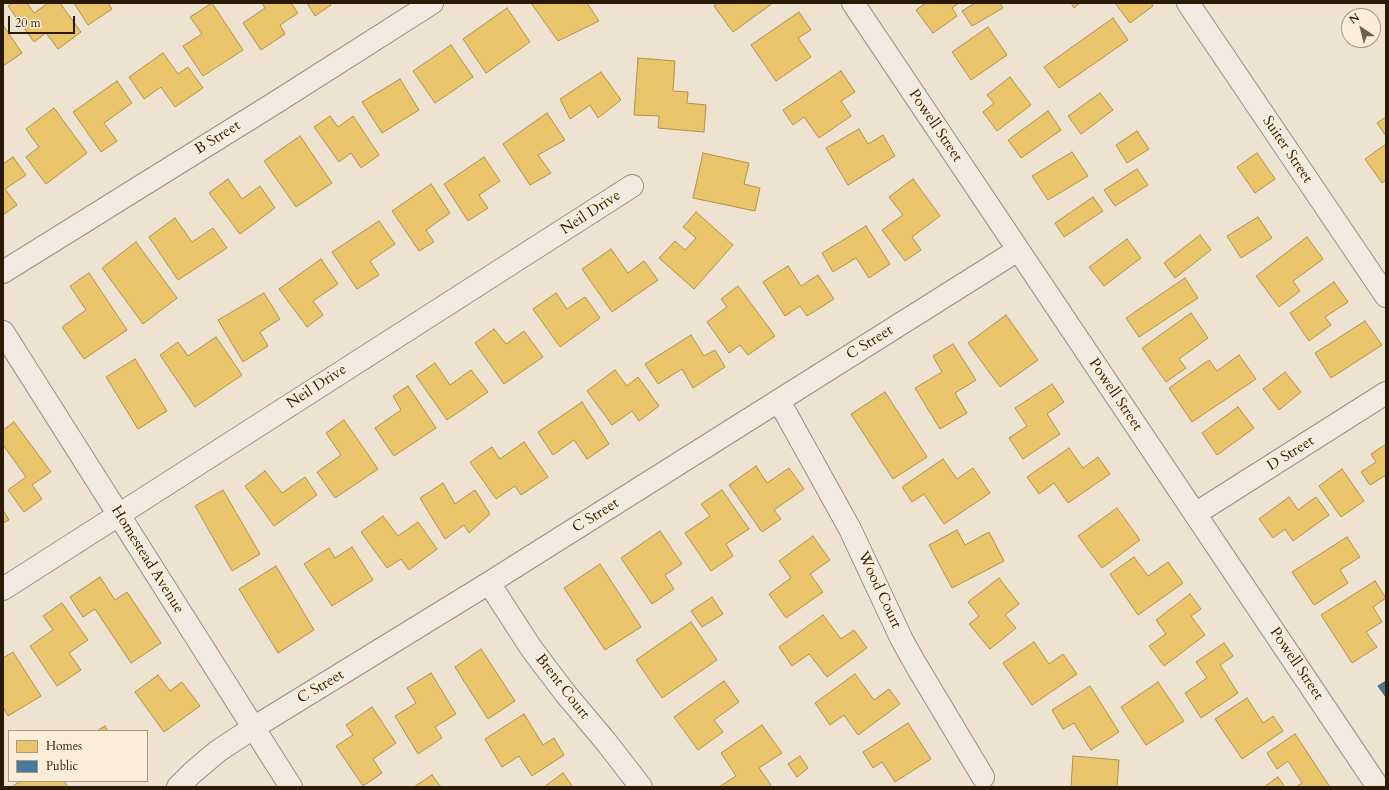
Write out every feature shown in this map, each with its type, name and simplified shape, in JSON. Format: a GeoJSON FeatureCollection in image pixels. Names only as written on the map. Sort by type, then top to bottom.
{"type":"FeatureCollection","features":[{"type":"Feature","properties":{"kind":"street","name":"B Street"},"geometry":{"type":"LineString","coordinates":[[3,272],[278,101],[432,3]]}},
{"type":"Feature","properties":{"kind":"street","name":"Powell Street"},"geometry":{"type":"LineString","coordinates":[[853,3],[1378,787]]}},
{"type":"Feature","properties":{"kind":"street","name":"Suiter Street"},"geometry":{"type":"LineString","coordinates":[[1188,3],[1386,296]]}},
{"type":"Feature","properties":{"kind":"street","name":"Neil Drive"},"geometry":{"type":"LineString","coordinates":[[3,589],[632,186]]}},
{"type":"Feature","properties":{"kind":"street","name":"C Street"},"geometry":{"type":"LineString","coordinates":[[178,787],[192,773],[218,752],[253,728],[489,584],[1018,250]]}},
{"type":"Feature","properties":{"kind":"street","name":"Homestead Avenue"},"geometry":{"type":"LineString","coordinates":[[3,332],[291,787]]}},
{"type":"Feature","properties":{"kind":"street","name":"D Street"},"geometry":{"type":"LineString","coordinates":[[1195,514],[1386,393]]}},
{"type":"Feature","properties":{"kind":"street","name":"Wood Court"},"geometry":{"type":"LineString","coordinates":[[779,401],[850,528],[902,640],[983,777]]}},
{"type":"Feature","properties":{"kind":"street","name":"Brent Court"},"geometry":{"type":"LineString","coordinates":[[489,584],[531,648],[564,693],[607,743],[640,787]]}},
{"type":"Feature","properties":{"kind":"building: Homes"},"geometry":{"type":"Polygon","coordinates":[[[12,3],[27,3],[34,13],[48,3],[60,3],[81,32],[58,49],[46,33],[34,42],[8,6],[12,3]]]}},
{"type":"Feature","properties":{"kind":"building: Homes"},"geometry":{"type":"Polygon","coordinates":[[[74,3],[108,3],[112,9],[88,25],[74,3]]]}},
{"type":"Feature","properties":{"kind":"building: Homes"},"geometry":{"type":"Polygon","coordinates":[[[212,3],[243,50],[203,76],[183,46],[202,34],[190,17],[212,3]]]}},
{"type":"Feature","properties":{"kind":"building: Homes"},"geometry":{"type":"Polygon","coordinates":[[[262,3],[291,3],[298,13],[280,25],[285,34],[261,50],[243,23],[265,8],[262,3]]]}},
{"type":"Feature","properties":{"kind":"building: Homes"},"geometry":{"type":"Polygon","coordinates":[[[307,3],[330,3],[331,5],[315,16],[307,3]]]}},
{"type":"Feature","properties":{"kind":"building: Homes"},"geometry":{"type":"Polygon","coordinates":[[[531,3],[587,3],[599,21],[558,41],[531,3]]]}},
{"type":"Feature","properties":{"kind":"building: Homes"},"geometry":{"type":"Polygon","coordinates":[[[718,3],[773,3],[733,32],[714,6],[718,3]]]}},
{"type":"Feature","properties":{"kind":"building: Homes"},"geometry":{"type":"Polygon","coordinates":[[[926,3],[959,3],[952,8],[957,16],[933,33],[916,10],[926,3]]]}},
{"type":"Feature","properties":{"kind":"building: Homes"},"geometry":{"type":"Polygon","coordinates":[[[975,3],[1000,3],[1003,8],[972,26],[962,11],[975,3]]]}},
{"type":"Feature","properties":{"kind":"building: Homes"},"geometry":{"type":"Polygon","coordinates":[[[1071,3],[1080,3],[1074,8],[1071,3]]]}},
{"type":"Feature","properties":{"kind":"building: Homes"},"geometry":{"type":"Polygon","coordinates":[[[1115,3],[1151,3],[1153,6],[1130,23],[1115,3]]]}},
{"type":"Feature","properties":{"kind":"building: Homes"},"geometry":{"type":"Polygon","coordinates":[[[507,8],[530,42],[486,73],[463,39],[507,8]]]}},
{"type":"Feature","properties":{"kind":"building: Homes"},"geometry":{"type":"Polygon","coordinates":[[[799,12],[811,30],[798,38],[811,57],[776,81],[751,45],[799,12]]]}},
{"type":"Feature","properties":{"kind":"building: Homes"},"geometry":{"type":"Polygon","coordinates":[[[1113,18],[1128,40],[1059,88],[1044,67],[1113,18]]]}},
{"type":"Feature","properties":{"kind":"building: Homes"},"geometry":{"type":"Polygon","coordinates":[[[3,25],[22,53],[3,66],[3,25]]]}},
{"type":"Feature","properties":{"kind":"building: Homes"},"geometry":{"type":"Polygon","coordinates":[[[988,27],[1007,55],[971,80],[952,52],[988,27]]]}},
{"type":"Feature","properties":{"kind":"building: Homes"},"geometry":{"type":"Polygon","coordinates":[[[451,45],[473,77],[435,103],[413,71],[451,45]]]}},
{"type":"Feature","properties":{"kind":"building: Homes"},"geometry":{"type":"Polygon","coordinates":[[[163,53],[178,74],[188,67],[203,88],[175,107],[161,87],[144,99],[129,77],[163,53]]]}},
{"type":"Feature","properties":{"kind":"building: Homes"},"geometry":{"type":"Polygon","coordinates":[[[638,58],[675,61],[673,91],[688,92],[687,103],[706,105],[704,132],[658,128],[659,116],[634,115],[638,58]]]}},
{"type":"Feature","properties":{"kind":"building: Homes"},"geometry":{"type":"Polygon","coordinates":[[[841,71],[855,92],[841,101],[851,116],[819,138],[804,117],[793,125],[783,110],[841,71]]]}},
{"type":"Feature","properties":{"kind":"building: Homes"},"geometry":{"type":"Polygon","coordinates":[[[601,72],[621,100],[598,118],[590,105],[570,119],[560,99],[601,72]]]}},
{"type":"Feature","properties":{"kind":"building: Homes"},"geometry":{"type":"Polygon","coordinates":[[[1010,77],[1031,105],[997,131],[983,112],[994,103],[987,95],[1010,77]]]}},
{"type":"Feature","properties":{"kind":"building: Homes"},"geometry":{"type":"Polygon","coordinates":[[[400,79],[419,110],[382,133],[362,102],[400,79]]]}},
{"type":"Feature","properties":{"kind":"building: Homes"},"geometry":{"type":"Polygon","coordinates":[[[117,81],[132,103],[104,123],[117,141],[101,152],[73,112],[117,81]]]}},
{"type":"Feature","properties":{"kind":"building: Homes"},"geometry":{"type":"Polygon","coordinates":[[[1100,93],[1113,110],[1081,134],[1068,116],[1100,93]]]}},
{"type":"Feature","properties":{"kind":"building: Homes"},"geometry":{"type":"Polygon","coordinates":[[[54,108],[87,153],[46,184],[26,157],[39,147],[26,129],[54,108]]]}},
{"type":"Feature","properties":{"kind":"building: Homes"},"geometry":{"type":"Polygon","coordinates":[[[1048,111],[1061,130],[1021,158],[1008,140],[1048,111]]]}},
{"type":"Feature","properties":{"kind":"building: Homes"},"geometry":{"type":"Polygon","coordinates":[[[547,113],[565,140],[538,155],[551,173],[530,185],[503,144],[547,113]]]}},
{"type":"Feature","properties":{"kind":"building: Homes"},"geometry":{"type":"Polygon","coordinates":[[[330,116],[338,127],[353,116],[379,155],[361,168],[351,153],[339,162],[314,127],[330,116]]]}},
{"type":"Feature","properties":{"kind":"building: Homes"},"geometry":{"type":"Polygon","coordinates":[[[1386,117],[1386,136],[1377,123],[1386,117]]]}},
{"type":"Feature","properties":{"kind":"building: Homes"},"geometry":{"type":"Polygon","coordinates":[[[859,129],[868,144],[883,135],[895,156],[848,185],[826,148],[859,129]]]}},
{"type":"Feature","properties":{"kind":"building: Homes"},"geometry":{"type":"Polygon","coordinates":[[[1137,131],[1149,149],[1127,163],[1116,145],[1137,131]]]}},
{"type":"Feature","properties":{"kind":"building: Homes"},"geometry":{"type":"Polygon","coordinates":[[[300,136],[332,183],[296,207],[264,161],[300,136]]]}},
{"type":"Feature","properties":{"kind":"building: Homes"},"geometry":{"type":"Polygon","coordinates":[[[1386,144],[1386,180],[1382,183],[1365,159],[1386,144]]]}},
{"type":"Feature","properties":{"kind":"building: Homes"},"geometry":{"type":"Polygon","coordinates":[[[1072,152],[1088,176],[1048,200],[1032,176],[1072,152]]]}},
{"type":"Feature","properties":{"kind":"building: Homes"},"geometry":{"type":"Polygon","coordinates":[[[703,153],[749,163],[744,184],[760,188],[755,211],[693,198],[703,153]]]}},
{"type":"Feature","properties":{"kind":"building: Homes"},"geometry":{"type":"Polygon","coordinates":[[[1257,153],[1275,179],[1255,193],[1237,167],[1257,153]]]}},
{"type":"Feature","properties":{"kind":"building: Homes"},"geometry":{"type":"Polygon","coordinates":[[[13,157],[26,175],[5,189],[17,205],[3,215],[3,164],[13,157]]]}},
{"type":"Feature","properties":{"kind":"building: Homes"},"geometry":{"type":"Polygon","coordinates":[[[484,157],[500,181],[479,195],[488,208],[468,221],[444,184],[484,157]]]}},
{"type":"Feature","properties":{"kind":"building: Homes"},"geometry":{"type":"Polygon","coordinates":[[[1137,169],[1148,185],[1115,206],[1104,190],[1137,169]]]}},
{"type":"Feature","properties":{"kind":"building: Homes"},"geometry":{"type":"Polygon","coordinates":[[[228,179],[242,199],[260,186],[275,208],[240,234],[209,193],[228,179]]]}},
{"type":"Feature","properties":{"kind":"building: Homes"},"geometry":{"type":"Polygon","coordinates":[[[913,179],[940,216],[912,237],[921,250],[905,261],[882,230],[903,215],[889,197],[913,179]]]}},
{"type":"Feature","properties":{"kind":"building: Homes"},"geometry":{"type":"Polygon","coordinates":[[[431,184],[450,213],[426,230],[434,242],[419,251],[392,211],[431,184]]]}},
{"type":"Feature","properties":{"kind":"building: Homes"},"geometry":{"type":"Polygon","coordinates":[[[1093,197],[1103,211],[1064,237],[1055,223],[1093,197]]]}},
{"type":"Feature","properties":{"kind":"building: Homes"},"geometry":{"type":"Polygon","coordinates":[[[696,212],[733,245],[694,289],[659,258],[675,241],[685,250],[696,238],[683,227],[696,212]]]}},
{"type":"Feature","properties":{"kind":"building: Homes"},"geometry":{"type":"Polygon","coordinates":[[[1258,217],[1272,238],[1241,258],[1227,236],[1258,217]]]}},
{"type":"Feature","properties":{"kind":"building: Homes"},"geometry":{"type":"Polygon","coordinates":[[[175,218],[192,242],[213,228],[227,248],[178,280],[149,237],[175,218]]]}},
{"type":"Feature","properties":{"kind":"building: Homes"},"geometry":{"type":"Polygon","coordinates":[[[379,221],[395,244],[370,261],[379,275],[357,289],[332,252],[379,221]]]}},
{"type":"Feature","properties":{"kind":"building: Homes"},"geometry":{"type":"Polygon","coordinates":[[[866,226],[890,264],[869,278],[856,258],[833,272],[822,253],[866,226]]]}},
{"type":"Feature","properties":{"kind":"building: Homes"},"geometry":{"type":"Polygon","coordinates":[[[1200,235],[1211,250],[1175,278],[1164,263],[1200,235]]]}},
{"type":"Feature","properties":{"kind":"building: Homes"},"geometry":{"type":"Polygon","coordinates":[[[1307,237],[1323,259],[1293,281],[1300,291],[1279,307],[1256,276],[1307,237]]]}},
{"type":"Feature","properties":{"kind":"building: Homes"},"geometry":{"type":"Polygon","coordinates":[[[1127,239],[1141,258],[1104,286],[1089,267],[1127,239]]]}},
{"type":"Feature","properties":{"kind":"building: Homes"},"geometry":{"type":"Polygon","coordinates":[[[136,242],[177,298],[143,324],[102,268],[136,242]]]}},
{"type":"Feature","properties":{"kind":"building: Homes"},"geometry":{"type":"Polygon","coordinates":[[[611,249],[628,273],[644,261],[658,280],[612,312],[582,269],[611,249]]]}},
{"type":"Feature","properties":{"kind":"building: Homes"},"geometry":{"type":"Polygon","coordinates":[[[321,259],[338,284],[313,301],[323,315],[307,327],[279,289],[321,259]]]}},
{"type":"Feature","properties":{"kind":"building: Homes"},"geometry":{"type":"Polygon","coordinates":[[[788,266],[801,286],[818,275],[834,299],[807,316],[800,306],[785,316],[763,282],[788,266]]]}},
{"type":"Feature","properties":{"kind":"building: Homes"},"geometry":{"type":"Polygon","coordinates":[[[89,273],[127,330],[84,359],[62,327],[86,310],[70,286],[89,273]]]}},
{"type":"Feature","properties":{"kind":"building: Homes"},"geometry":{"type":"Polygon","coordinates":[[[1185,278],[1198,298],[1139,337],[1126,318],[1185,278]]]}},
{"type":"Feature","properties":{"kind":"building: Homes"},"geometry":{"type":"Polygon","coordinates":[[[1334,282],[1348,302],[1325,317],[1331,325],[1309,341],[1290,313],[1334,282]]]}},
{"type":"Feature","properties":{"kind":"building: Homes"},"geometry":{"type":"Polygon","coordinates":[[[738,286],[775,336],[748,355],[740,345],[729,353],[707,322],[727,307],[721,299],[738,286]]]}},
{"type":"Feature","properties":{"kind":"building: Homes"},"geometry":{"type":"Polygon","coordinates":[[[264,293],[280,319],[260,332],[268,346],[243,362],[218,320],[264,293]]]}},
{"type":"Feature","properties":{"kind":"building: Homes"},"geometry":{"type":"Polygon","coordinates":[[[556,293],[567,309],[585,297],[600,318],[560,347],[533,309],[556,293]]]}},
{"type":"Feature","properties":{"kind":"building: Homes"},"geometry":{"type":"Polygon","coordinates":[[[1191,313],[1208,338],[1179,359],[1186,368],[1166,382],[1142,348],[1191,313]]]}},
{"type":"Feature","properties":{"kind":"building: Homes"},"geometry":{"type":"Polygon","coordinates":[[[1006,315],[1038,360],[1000,387],[968,343],[1006,315]]]}},
{"type":"Feature","properties":{"kind":"building: Homes"},"geometry":{"type":"Polygon","coordinates":[[[1365,321],[1382,345],[1331,378],[1315,353],[1365,321]]]}},
{"type":"Feature","properties":{"kind":"building: Homes"},"geometry":{"type":"Polygon","coordinates":[[[494,329],[506,344],[524,331],[543,357],[504,384],[475,343],[494,329]]]}},
{"type":"Feature","properties":{"kind":"building: Homes"},"geometry":{"type":"Polygon","coordinates":[[[691,335],[704,356],[715,350],[725,367],[693,388],[682,369],[658,384],[645,364],[691,335]]]}},
{"type":"Feature","properties":{"kind":"building: Homes"},"geometry":{"type":"Polygon","coordinates":[[[216,337],[242,375],[195,407],[160,355],[178,342],[188,356],[216,337]]]}},
{"type":"Feature","properties":{"kind":"building: Homes"},"geometry":{"type":"Polygon","coordinates":[[[953,344],[976,380],[955,393],[967,413],[940,429],[915,388],[942,372],[933,356],[953,344]]]}},
{"type":"Feature","properties":{"kind":"building: Homes"},"geometry":{"type":"Polygon","coordinates":[[[1239,355],[1256,379],[1192,422],[1169,388],[1209,360],[1217,371],[1239,355]]]}},
{"type":"Feature","properties":{"kind":"building: Homes"},"geometry":{"type":"Polygon","coordinates":[[[135,359],[167,411],[138,429],[106,377],[135,359]]]}},
{"type":"Feature","properties":{"kind":"building: Homes"},"geometry":{"type":"Polygon","coordinates":[[[435,363],[450,385],[471,370],[488,392],[447,420],[416,376],[435,363]]]}},
{"type":"Feature","properties":{"kind":"building: Homes"},"geometry":{"type":"Polygon","coordinates":[[[615,370],[627,386],[638,377],[659,406],[639,421],[632,411],[612,425],[587,391],[615,370]]]}},
{"type":"Feature","properties":{"kind":"building: Homes"},"geometry":{"type":"Polygon","coordinates":[[[1285,372],[1301,392],[1279,410],[1263,389],[1285,372]]]}},
{"type":"Feature","properties":{"kind":"building: Homes"},"geometry":{"type":"Polygon","coordinates":[[[1052,384],[1064,402],[1047,414],[1060,434],[1023,459],[1009,438],[1027,426],[1015,408],[1052,384]]]}},
{"type":"Feature","properties":{"kind":"building: Homes"},"geometry":{"type":"Polygon","coordinates":[[[408,386],[436,428],[394,456],[375,428],[401,410],[393,396],[408,386]]]}},
{"type":"Feature","properties":{"kind":"building: Homes"},"geometry":{"type":"Polygon","coordinates":[[[885,392],[927,457],[893,479],[851,414],[885,392]]]}},
{"type":"Feature","properties":{"kind":"building: Homes"},"geometry":{"type":"Polygon","coordinates":[[[582,402],[609,444],[587,459],[574,440],[553,455],[538,432],[582,402]]]}},
{"type":"Feature","properties":{"kind":"building: Homes"},"geometry":{"type":"Polygon","coordinates":[[[1238,407],[1254,428],[1217,455],[1202,433],[1238,407]]]}},
{"type":"Feature","properties":{"kind":"building: Homes"},"geometry":{"type":"Polygon","coordinates":[[[344,420],[378,469],[335,498],[317,472],[341,455],[326,433],[344,420]]]}},
{"type":"Feature","properties":{"kind":"building: Homes"},"geometry":{"type":"Polygon","coordinates":[[[14,422],[51,472],[32,485],[42,499],[24,512],[8,490],[26,477],[3,445],[3,430],[14,422]]]}},
{"type":"Feature","properties":{"kind":"building: Homes"},"geometry":{"type":"Polygon","coordinates":[[[524,442],[548,477],[521,495],[515,486],[496,499],[470,462],[492,447],[500,459],[524,442]]]}},
{"type":"Feature","properties":{"kind":"building: Homes"},"geometry":{"type":"Polygon","coordinates":[[[1386,444],[1386,475],[1370,485],[1361,472],[1376,462],[1371,454],[1386,444]]]}},
{"type":"Feature","properties":{"kind":"building: Homes"},"geometry":{"type":"Polygon","coordinates":[[[1069,448],[1083,468],[1098,457],[1110,474],[1068,503],[1054,483],[1039,494],[1027,477],[1069,448]]]}},
{"type":"Feature","properties":{"kind":"building: Homes"},"geometry":{"type":"Polygon","coordinates":[[[943,459],[957,479],[973,468],[990,493],[944,524],[924,494],[912,502],[902,487],[943,459]]]}},
{"type":"Feature","properties":{"kind":"building: Homes"},"geometry":{"type":"Polygon","coordinates":[[[756,466],[767,483],[789,468],[804,489],[774,510],[781,519],[762,532],[729,485],[756,466]]]}},
{"type":"Feature","properties":{"kind":"building: Homes"},"geometry":{"type":"Polygon","coordinates":[[[1342,469],[1364,501],[1341,517],[1319,486],[1342,469]]]}},
{"type":"Feature","properties":{"kind":"building: Homes"},"geometry":{"type":"Polygon","coordinates":[[[265,471],[282,493],[305,477],[317,495],[274,526],[245,486],[265,471]]]}},
{"type":"Feature","properties":{"kind":"building: Homes"},"geometry":{"type":"Polygon","coordinates":[[[443,483],[455,504],[475,490],[490,514],[469,533],[464,525],[445,539],[420,498],[443,483]]]}},
{"type":"Feature","properties":{"kind":"building: Homes"},"geometry":{"type":"Polygon","coordinates":[[[223,490],[260,554],[232,571],[195,506],[223,490]]]}},
{"type":"Feature","properties":{"kind":"building: Homes"},"geometry":{"type":"Polygon","coordinates":[[[722,490],[749,529],[726,544],[733,556],[711,571],[685,533],[710,516],[701,504],[722,490]]]}},
{"type":"Feature","properties":{"kind":"building: Homes"},"geometry":{"type":"Polygon","coordinates":[[[1289,497],[1298,510],[1316,497],[1329,515],[1293,541],[1285,529],[1273,538],[1259,519],[1289,497]]]}},
{"type":"Feature","properties":{"kind":"building: Homes"},"geometry":{"type":"Polygon","coordinates":[[[1117,508],[1140,540],[1102,568],[1078,536],[1117,508]]]}},
{"type":"Feature","properties":{"kind":"building: Homes"},"geometry":{"type":"Polygon","coordinates":[[[3,510],[9,520],[3,523],[3,510]]]}},
{"type":"Feature","properties":{"kind":"building: Homes"},"geometry":{"type":"Polygon","coordinates":[[[383,516],[398,536],[418,522],[437,549],[409,570],[401,559],[387,568],[361,532],[383,516]]]}},
{"type":"Feature","properties":{"kind":"building: Homes"},"geometry":{"type":"Polygon","coordinates":[[[957,530],[965,545],[989,532],[1004,561],[952,588],[929,545],[957,530]]]}},
{"type":"Feature","properties":{"kind":"building: Homes"},"geometry":{"type":"Polygon","coordinates":[[[660,531],[682,564],[665,575],[674,589],[652,604],[621,558],[660,531]]]}},
{"type":"Feature","properties":{"kind":"building: Homes"},"geometry":{"type":"Polygon","coordinates":[[[813,536],[830,560],[810,574],[823,592],[786,618],[769,594],[791,578],[779,561],[813,536]]]}},
{"type":"Feature","properties":{"kind":"building: Homes"},"geometry":{"type":"Polygon","coordinates":[[[1347,537],[1360,557],[1340,570],[1348,583],[1314,605],[1292,572],[1347,537]]]}},
{"type":"Feature","properties":{"kind":"building: Homes"},"geometry":{"type":"Polygon","coordinates":[[[352,547],[373,580],[332,606],[304,564],[329,548],[335,558],[352,547]]]}},
{"type":"Feature","properties":{"kind":"building: Homes"},"geometry":{"type":"Polygon","coordinates":[[[1134,557],[1148,576],[1168,562],[1183,583],[1138,615],[1110,574],[1134,557]]]}},
{"type":"Feature","properties":{"kind":"building: Homes"},"geometry":{"type":"Polygon","coordinates":[[[600,564],[641,627],[605,650],[564,588],[600,564]]]}},
{"type":"Feature","properties":{"kind":"building: Homes"},"geometry":{"type":"Polygon","coordinates":[[[276,566],[314,630],[278,653],[239,589],[276,566]]]}},
{"type":"Feature","properties":{"kind":"building: Homes"},"geometry":{"type":"Polygon","coordinates":[[[100,577],[115,600],[127,592],[161,643],[131,663],[95,609],[83,617],[70,597],[100,577]]]}},
{"type":"Feature","properties":{"kind":"building: Homes"},"geometry":{"type":"Polygon","coordinates":[[[999,578],[1019,604],[1005,615],[1016,628],[990,649],[969,624],[979,616],[968,602],[999,578]]]}},
{"type":"Feature","properties":{"kind":"building: Homes"},"geometry":{"type":"Polygon","coordinates":[[[1375,581],[1386,598],[1373,607],[1382,622],[1366,632],[1377,647],[1352,663],[1321,615],[1375,581]]]}},
{"type":"Feature","properties":{"kind":"building: Homes"},"geometry":{"type":"Polygon","coordinates":[[[1190,594],[1201,609],[1191,616],[1205,635],[1164,666],[1149,646],[1166,634],[1156,620],[1190,594]]]}},
{"type":"Feature","properties":{"kind":"building: Homes"},"geometry":{"type":"Polygon","coordinates":[[[712,597],[723,614],[702,627],[691,611],[712,597]]]}},
{"type":"Feature","properties":{"kind":"building: Homes"},"geometry":{"type":"Polygon","coordinates":[[[62,603],[88,640],[69,653],[81,670],[57,686],[30,646],[53,630],[43,616],[62,603]]]}},
{"type":"Feature","properties":{"kind":"building: Homes"},"geometry":{"type":"Polygon","coordinates":[[[823,615],[841,639],[854,630],[867,648],[827,677],[809,654],[792,666],[779,647],[823,615]]]}},
{"type":"Feature","properties":{"kind":"building: Homes"},"geometry":{"type":"Polygon","coordinates":[[[691,622],[717,660],[662,698],[636,660],[691,622]]]}},
{"type":"Feature","properties":{"kind":"building: Homes"},"geometry":{"type":"Polygon","coordinates":[[[1034,642],[1049,664],[1063,654],[1077,674],[1032,705],[1003,663],[1034,642]]]}},
{"type":"Feature","properties":{"kind":"building: Homes"},"geometry":{"type":"Polygon","coordinates":[[[1224,643],[1233,656],[1220,665],[1238,693],[1201,718],[1185,693],[1207,678],[1196,662],[1224,643]]]}},
{"type":"Feature","properties":{"kind":"building: Homes"},"geometry":{"type":"Polygon","coordinates":[[[481,649],[515,701],[488,719],[455,667],[481,649]]]}},
{"type":"Feature","properties":{"kind":"building: Homes"},"geometry":{"type":"Polygon","coordinates":[[[13,652],[41,696],[8,716],[3,707],[3,658],[13,652]]]}},
{"type":"Feature","properties":{"kind":"building: Homes"},"geometry":{"type":"Polygon","coordinates":[[[431,673],[456,714],[435,727],[442,738],[418,754],[395,716],[416,703],[407,688],[431,673]]]}},
{"type":"Feature","properties":{"kind":"building: Homes"},"geometry":{"type":"Polygon","coordinates":[[[855,674],[874,700],[889,689],[900,704],[858,735],[844,715],[830,725],[815,703],[855,674]]]}},
{"type":"Feature","properties":{"kind":"building: Homes"},"geometry":{"type":"Polygon","coordinates":[[[158,675],[170,691],[182,682],[200,706],[164,732],[135,692],[158,675]]]}},
{"type":"Feature","properties":{"kind":"building: Homes"},"geometry":{"type":"Polygon","coordinates":[[[724,681],[739,702],[714,720],[723,732],[698,750],[674,717],[724,681]]]}},
{"type":"Feature","properties":{"kind":"building: Homes"},"geometry":{"type":"Polygon","coordinates":[[[1158,682],[1184,721],[1146,745],[1121,707],[1158,682]]]}},
{"type":"Feature","properties":{"kind":"building: Homes"},"geometry":{"type":"Polygon","coordinates":[[[1090,686],[1119,732],[1091,750],[1074,723],[1063,729],[1052,710],[1090,686]]]}},
{"type":"Feature","properties":{"kind":"building: Homes"},"geometry":{"type":"Polygon","coordinates":[[[1247,698],[1263,723],[1273,716],[1283,731],[1242,759],[1215,719],[1247,698]]]}},
{"type":"Feature","properties":{"kind":"building: Homes"},"geometry":{"type":"Polygon","coordinates":[[[372,707],[396,743],[373,759],[382,773],[363,786],[336,746],[353,735],[346,725],[372,707]]]}},
{"type":"Feature","properties":{"kind":"building: Homes"},"geometry":{"type":"Polygon","coordinates":[[[524,714],[543,745],[554,738],[564,755],[532,776],[519,756],[502,767],[485,739],[524,714]]]}},
{"type":"Feature","properties":{"kind":"building: Homes"},"geometry":{"type":"Polygon","coordinates":[[[908,723],[931,759],[895,782],[882,762],[873,768],[863,752],[908,723]]]}},
{"type":"Feature","properties":{"kind":"building: Homes"},"geometry":{"type":"Polygon","coordinates":[[[762,725],[782,753],[759,768],[771,785],[768,787],[719,787],[736,776],[721,753],[762,725]]]}},
{"type":"Feature","properties":{"kind":"building: Homes"},"geometry":{"type":"Polygon","coordinates":[[[105,726],[107,730],[99,730],[105,726]]]}},
{"type":"Feature","properties":{"kind":"building: Homes"},"geometry":{"type":"Polygon","coordinates":[[[1295,734],[1330,787],[1296,787],[1302,783],[1288,761],[1277,769],[1267,753],[1295,734]]]}},
{"type":"Feature","properties":{"kind":"building: Homes"},"geometry":{"type":"Polygon","coordinates":[[[800,756],[808,768],[797,777],[788,764],[800,756]]]}},
{"type":"Feature","properties":{"kind":"building: Homes"},"geometry":{"type":"Polygon","coordinates":[[[1073,756],[1119,760],[1117,787],[1071,787],[1073,756]]]}},
{"type":"Feature","properties":{"kind":"building: Homes"},"geometry":{"type":"Polygon","coordinates":[[[563,773],[573,787],[544,787],[563,773]]]}},
{"type":"Feature","properties":{"kind":"building: Homes"},"geometry":{"type":"Polygon","coordinates":[[[432,775],[441,787],[414,787],[432,775]]]}},
{"type":"Feature","properties":{"kind":"building: Homes"},"geometry":{"type":"Polygon","coordinates":[[[1278,777],[1285,787],[1264,787],[1278,777]]]}},
{"type":"Feature","properties":{"kind":"building: Homes"},"geometry":{"type":"Polygon","coordinates":[[[19,782],[65,782],[68,787],[12,787],[19,782]]]}},
{"type":"Feature","properties":{"kind":"building: Public"},"geometry":{"type":"Polygon","coordinates":[[[1386,681],[1386,697],[1378,686],[1386,681]]]}}]}
